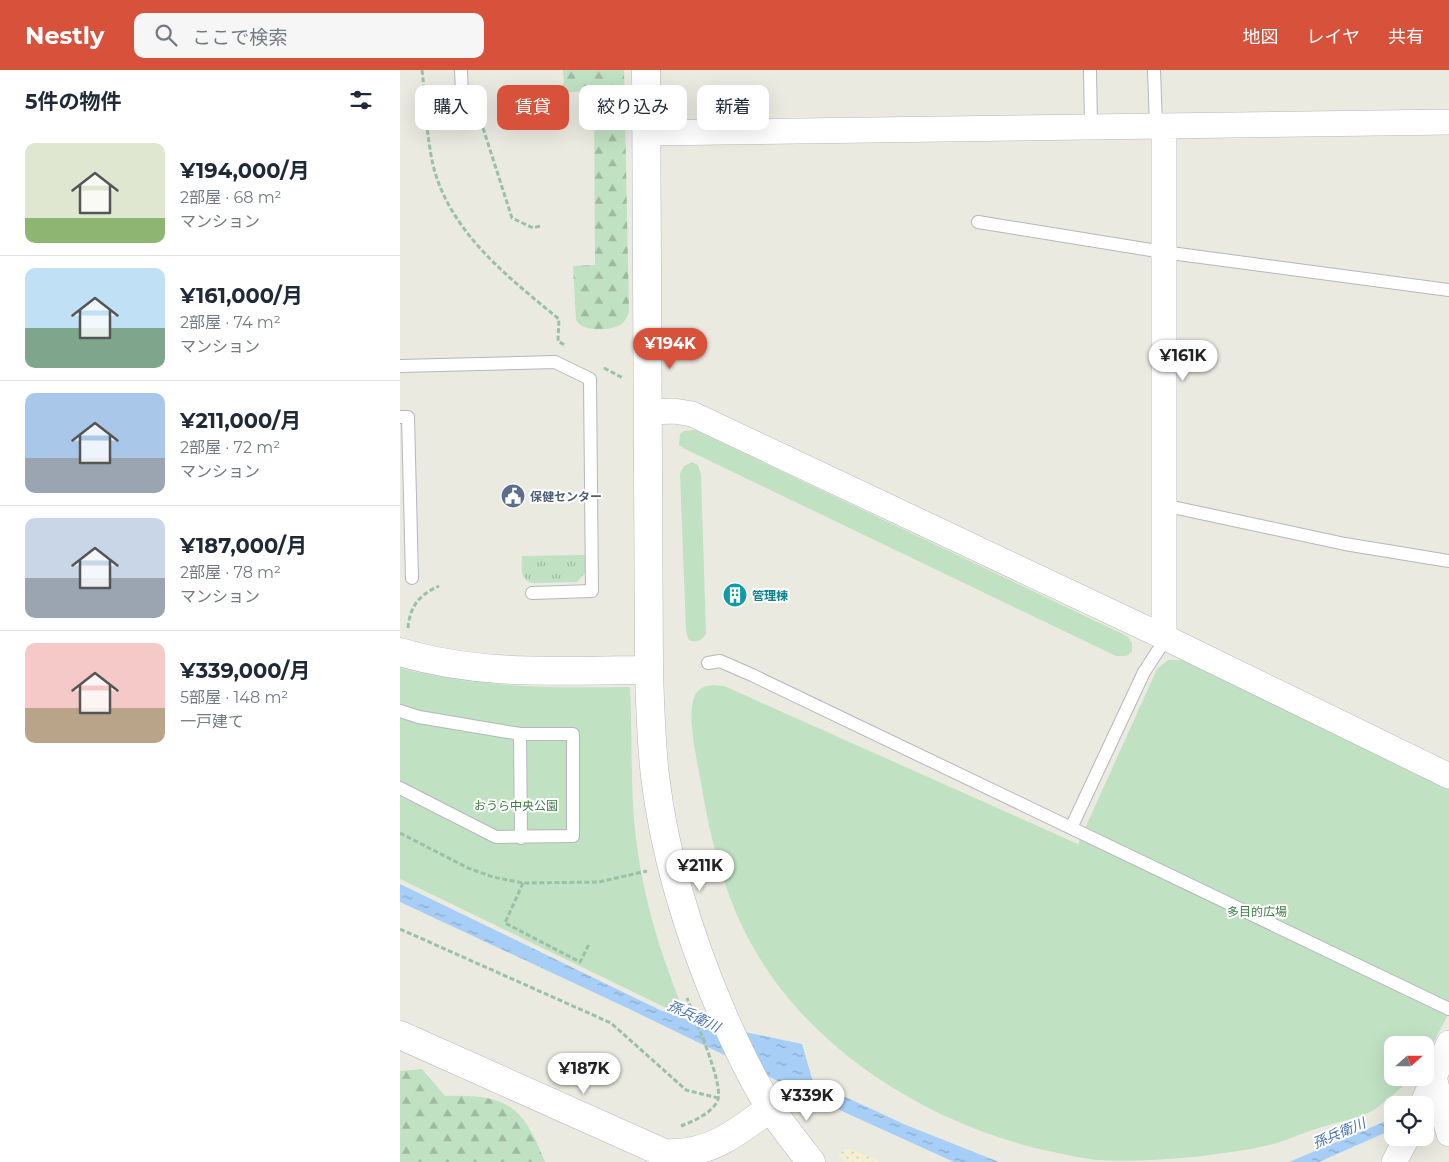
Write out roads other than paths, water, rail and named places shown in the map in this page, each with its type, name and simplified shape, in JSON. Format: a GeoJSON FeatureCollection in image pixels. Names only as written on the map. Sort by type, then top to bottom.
{"type":"FeatureCollection","features":[{"type":"Feature","properties":{"kind":"street"},"geometry":{"type":"LineString","coordinates":[[646,70],[648,133],[649,670],[651,736],[655,777],[671,867],[687,924],[707,977],[746,1065],[770,1108],[811,1162]]}},
{"type":"Feature","properties":{"kind":"street"},"geometry":{"type":"LineString","coordinates":[[648,133],[1449,122]]}},
{"type":"Feature","properties":{"kind":"street"},"geometry":{"type":"LineString","coordinates":[[1160,126],[1163,252],[1163,642]]}},
{"type":"Feature","properties":{"kind":"street"},"geometry":{"type":"LineString","coordinates":[[649,412],[674,411],[692,414],[1163,642],[1449,776]]}},
{"type":"Feature","properties":{"kind":"street"},"geometry":{"type":"LineString","coordinates":[[404,640],[441,663],[477,668],[593,672],[649,670]]}},
{"type":"Feature","properties":{"kind":"street"},"geometry":{"type":"LineString","coordinates":[[400,1035],[664,1153],[695,1152],[711,1146],[748,1125],[770,1108]]}},
{"type":"Feature","properties":{"kind":"street"},"geometry":{"type":"LineString","coordinates":[[1449,1043],[1434,1077],[1438,1106],[1449,1134]]}},
{"type":"Feature","properties":{"kind":"street"},"geometry":{"type":"LineString","coordinates":[[1394,1162],[1403,1146]]}},
{"type":"Feature","properties":{"kind":"lane"},"geometry":{"type":"LineString","coordinates":[[461,70],[462,85]]}},
{"type":"Feature","properties":{"kind":"lane"},"geometry":{"type":"LineString","coordinates":[[1090,70],[1091,127]]}},
{"type":"Feature","properties":{"kind":"lane"},"geometry":{"type":"LineString","coordinates":[[1154,70],[1160,126]]}},
{"type":"Feature","properties":{"kind":"lane"},"geometry":{"type":"LineString","coordinates":[[978,222],[1163,252],[1449,290]]}},
{"type":"Feature","properties":{"kind":"lane"},"geometry":{"type":"LineString","coordinates":[[400,366],[555,362],[590,379],[592,591],[532,592]]}},
{"type":"Feature","properties":{"kind":"lane"},"geometry":{"type":"LineString","coordinates":[[400,417],[408,417],[412,578]]}},
{"type":"Feature","properties":{"kind":"lane"},"geometry":{"type":"LineString","coordinates":[[1163,505],[1345,544],[1449,561]]}},
{"type":"Feature","properties":{"kind":"lane"},"geometry":{"type":"LineString","coordinates":[[1071,828],[1144,672],[1163,642]]}},
{"type":"Feature","properties":{"kind":"lane"},"geometry":{"type":"LineString","coordinates":[[708,664],[720,662],[741,670],[1449,1009]]}},
{"type":"Feature","properties":{"kind":"lane"},"geometry":{"type":"LineString","coordinates":[[400,711],[419,717],[520,734],[573,734],[573,836],[496,837],[400,788]]}},
{"type":"Feature","properties":{"kind":"lane"},"geometry":{"type":"LineString","coordinates":[[520,734],[521,838]]}},
{"type":"Feature","properties":{"kind":"water"},"geometry":{"type":"Polygon","coordinates":[[[400,884],[660,1010],[688,1020],[802,1044],[813,1082],[906,1125],[999,1162],[954,1162],[811,1097],[623,1006],[400,902],[400,884]]]}},
{"type":"Feature","properties":{"kind":"water"},"geometry":{"type":"Polygon","coordinates":[[[1384,1122],[1384,1133],[1319,1162],[1289,1162],[1384,1122]]]}},
{"type":"Feature","properties":{"kind":"place","name":"保健センター"},"geometry":{"type":"Point","coordinates":[513,496]}},
{"type":"Feature","properties":{"kind":"place","name":"管理棟"},"geometry":{"type":"Point","coordinates":[735,595]}},
{"type":"Feature","properties":{"kind":"park label","name":"おうら中央公園"},"geometry":{"type":"Point","coordinates":[516,805]}},
{"type":"Feature","properties":{"kind":"park label","name":"多目的広場"},"geometry":{"type":"Point","coordinates":[1257,911]}},
{"type":"Feature","properties":{"kind":"water label","name":"孫兵衛川"},"geometry":{"type":"Point","coordinates":[694,1016]}},
{"type":"Feature","properties":{"kind":"water label","name":"孫兵衛川"},"geometry":{"type":"Point","coordinates":[1339,1133]}}]}
